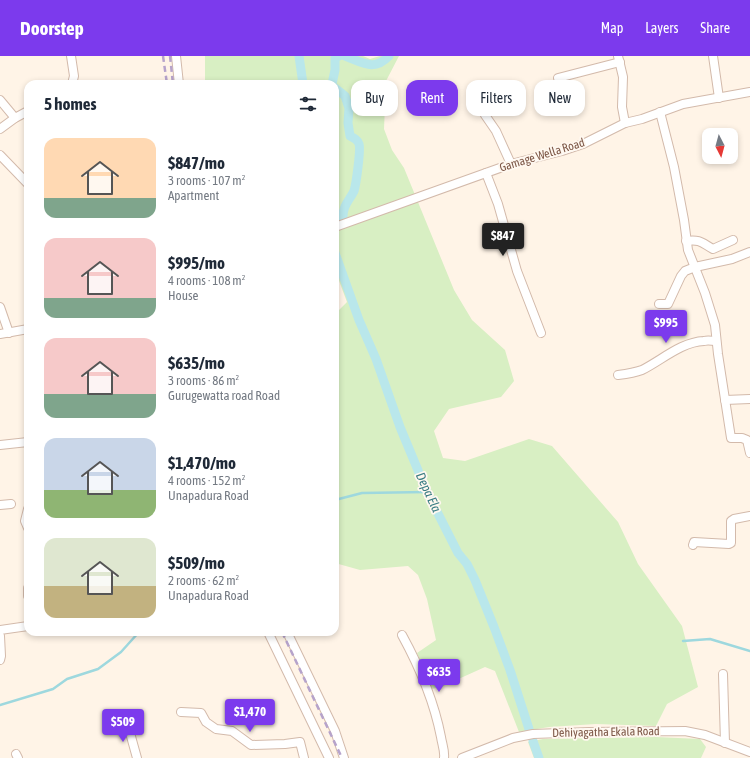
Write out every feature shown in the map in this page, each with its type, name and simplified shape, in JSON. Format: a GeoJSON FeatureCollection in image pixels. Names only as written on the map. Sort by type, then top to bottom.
{"type":"FeatureCollection","features":[{"type":"Feature","properties":{"kind":"street"},"geometry":{"type":"LineString","coordinates":[[71,56],[74,76],[73,80]]}},
{"type":"Feature","properties":{"kind":"street"},"geometry":{"type":"LineString","coordinates":[[176,56],[178,80]]}},
{"type":"Feature","properties":{"kind":"street"},"geometry":{"type":"LineString","coordinates":[[713,56],[719,98]]}},
{"type":"Feature","properties":{"kind":"street"},"geometry":{"type":"LineString","coordinates":[[558,78],[619,59],[623,77],[622,107],[625,123]]}},
{"type":"Feature","properties":{"kind":"street","name":"Gamage Wella Road"},"geometry":{"type":"LineString","coordinates":[[339,226],[511,164],[569,149],[583,144],[625,123],[683,104],[750,92]]}},
{"type":"Feature","properties":{"kind":"street"},"geometry":{"type":"LineString","coordinates":[[0,100],[15,118]]}},
{"type":"Feature","properties":{"kind":"street"},"geometry":{"type":"LineString","coordinates":[[660,112],[674,167],[684,220],[686,241],[713,319],[731,438],[742,438],[746,440],[750,453]]}},
{"type":"Feature","properties":{"kind":"street"},"geometry":{"type":"LineString","coordinates":[[0,129],[24,113]]}},
{"type":"Feature","properties":{"kind":"street"},"geometry":{"type":"LineString","coordinates":[[486,116],[496,131],[511,164]]}},
{"type":"Feature","properties":{"kind":"street"},"geometry":{"type":"LineString","coordinates":[[0,156],[24,180]]}},
{"type":"Feature","properties":{"kind":"street"},"geometry":{"type":"LineString","coordinates":[[486,173],[498,204],[517,271],[541,333]]}},
{"type":"Feature","properties":{"kind":"street"},"geometry":{"type":"LineString","coordinates":[[686,241],[699,240],[713,249],[733,240]]}},
{"type":"Feature","properties":{"kind":"street"},"geometry":{"type":"LineString","coordinates":[[659,304],[668,304],[681,276],[685,271],[695,266],[726,261],[750,252]]}},
{"type":"Feature","properties":{"kind":"street"},"geometry":{"type":"LineString","coordinates":[[0,307],[9,333]]}},
{"type":"Feature","properties":{"kind":"street"},"geometry":{"type":"LineString","coordinates":[[0,334],[24,330]]}},
{"type":"Feature","properties":{"kind":"street"},"geometry":{"type":"LineString","coordinates":[[618,375],[630,374],[641,370],[672,352],[690,344],[704,340],[716,342]]}},
{"type":"Feature","properties":{"kind":"street"},"geometry":{"type":"LineString","coordinates":[[725,400],[750,399]]}},
{"type":"Feature","properties":{"kind":"street"},"geometry":{"type":"LineString","coordinates":[[0,445],[24,442]]}},
{"type":"Feature","properties":{"kind":"street"},"geometry":{"type":"LineString","coordinates":[[0,505],[11,504]]}},
{"type":"Feature","properties":{"kind":"street"},"geometry":{"type":"LineString","coordinates":[[693,545],[694,542],[731,543],[731,521],[750,516]]}},
{"type":"Feature","properties":{"kind":"street"},"geometry":{"type":"LineString","coordinates":[[0,630],[24,627]]}},
{"type":"Feature","properties":{"kind":"street"},"geometry":{"type":"LineString","coordinates":[[402,635],[412,653],[431,701],[439,728],[444,758]]}},
{"type":"Feature","properties":{"kind":"street"},"geometry":{"type":"LineString","coordinates":[[0,636],[0,660]]}},
{"type":"Feature","properties":{"kind":"street"},"geometry":{"type":"LineString","coordinates":[[270,636],[329,758]]}},
{"type":"Feature","properties":{"kind":"street"},"geometry":{"type":"LineString","coordinates":[[289,636],[334,731],[344,758]]}},
{"type":"Feature","properties":{"kind":"street"},"geometry":{"type":"LineString","coordinates":[[723,674],[725,742]]}},
{"type":"Feature","properties":{"kind":"street"},"geometry":{"type":"LineString","coordinates":[[180,712],[202,713],[206,722],[216,729],[232,731],[251,745],[300,742],[304,758]]}},
{"type":"Feature","properties":{"kind":"street"},"geometry":{"type":"LineString","coordinates":[[127,722],[137,758]]}},
{"type":"Feature","properties":{"kind":"street","name":"Dehiyagatha Ekala Road"},"geometry":{"type":"LineString","coordinates":[[462,758],[513,738],[533,734],[686,731],[695,732],[750,752]]}},
{"type":"Feature","properties":{"kind":"green space"},"geometry":{"type":"Polygon","coordinates":[[[205,56],[363,56],[370,59],[380,56],[399,56],[387,80],[351,80],[351,116],[385,116],[384,129],[392,150],[404,168],[454,290],[472,320],[505,350],[514,381],[501,397],[449,409],[434,431],[443,458],[465,461],[529,439],[552,446],[618,522],[638,564],[682,626],[698,687],[667,704],[656,726],[596,724],[549,727],[519,732],[495,671],[485,667],[443,686],[432,689],[417,653],[436,640],[427,599],[418,575],[408,566],[360,570],[339,564],[339,310],[347,302],[339,281],[339,80],[205,80],[205,56]]]}},
{"type":"Feature","properties":{"kind":"green space"},"geometry":{"type":"Polygon","coordinates":[[[656,737],[700,739],[706,747],[701,758],[534,758],[528,742],[543,739],[656,737]]]}},
{"type":"Feature","properties":{"kind":"waterway","name":"Depa Ela"},"geometry":{"type":"LineString","coordinates":[[299,56],[302,80]]}},
{"type":"Feature","properties":{"kind":"waterway"},"geometry":{"type":"LineString","coordinates":[[333,80],[335,58],[339,56]]}},
{"type":"Feature","properties":{"kind":"waterway"},"geometry":{"type":"LineString","coordinates":[[345,56],[362,63],[373,65],[384,61],[389,56]]}},
{"type":"Feature","properties":{"kind":"waterway"},"geometry":{"type":"LineString","coordinates":[[339,91],[345,96],[349,108],[348,123],[350,136],[358,141],[359,144],[358,167],[354,191],[345,206],[343,217],[339,219]]}},
{"type":"Feature","properties":{"kind":"waterway","name":"Depa Ela"},"geometry":{"type":"LineString","coordinates":[[339,264],[359,320],[376,359],[400,427],[427,492],[458,553],[467,564],[475,580],[510,670],[529,729]]}},
{"type":"Feature","properties":{"kind":"waterway"},"geometry":{"type":"LineString","coordinates":[[339,499],[362,493],[427,492]]}},
{"type":"Feature","properties":{"kind":"waterway"},"geometry":{"type":"LineString","coordinates":[[0,705],[53,689],[67,679],[98,669],[121,652],[135,636]]}},
{"type":"Feature","properties":{"kind":"waterway"},"geometry":{"type":"LineString","coordinates":[[683,641],[710,639],[750,651]]}},
{"type":"Feature","properties":{"kind":"waterway","name":"Depa Ela"},"geometry":{"type":"LineString","coordinates":[[533,741],[539,758]]}},
{"type":"Feature","properties":{"kind":"railway"},"geometry":{"type":"LineString","coordinates":[[163,56],[166,80]]}},
{"type":"Feature","properties":{"kind":"railway"},"geometry":{"type":"LineString","coordinates":[[170,56],[173,80]]}},
{"type":"Feature","properties":{"kind":"railway"},"geometry":{"type":"LineString","coordinates":[[284,636],[342,758]]}}]}
